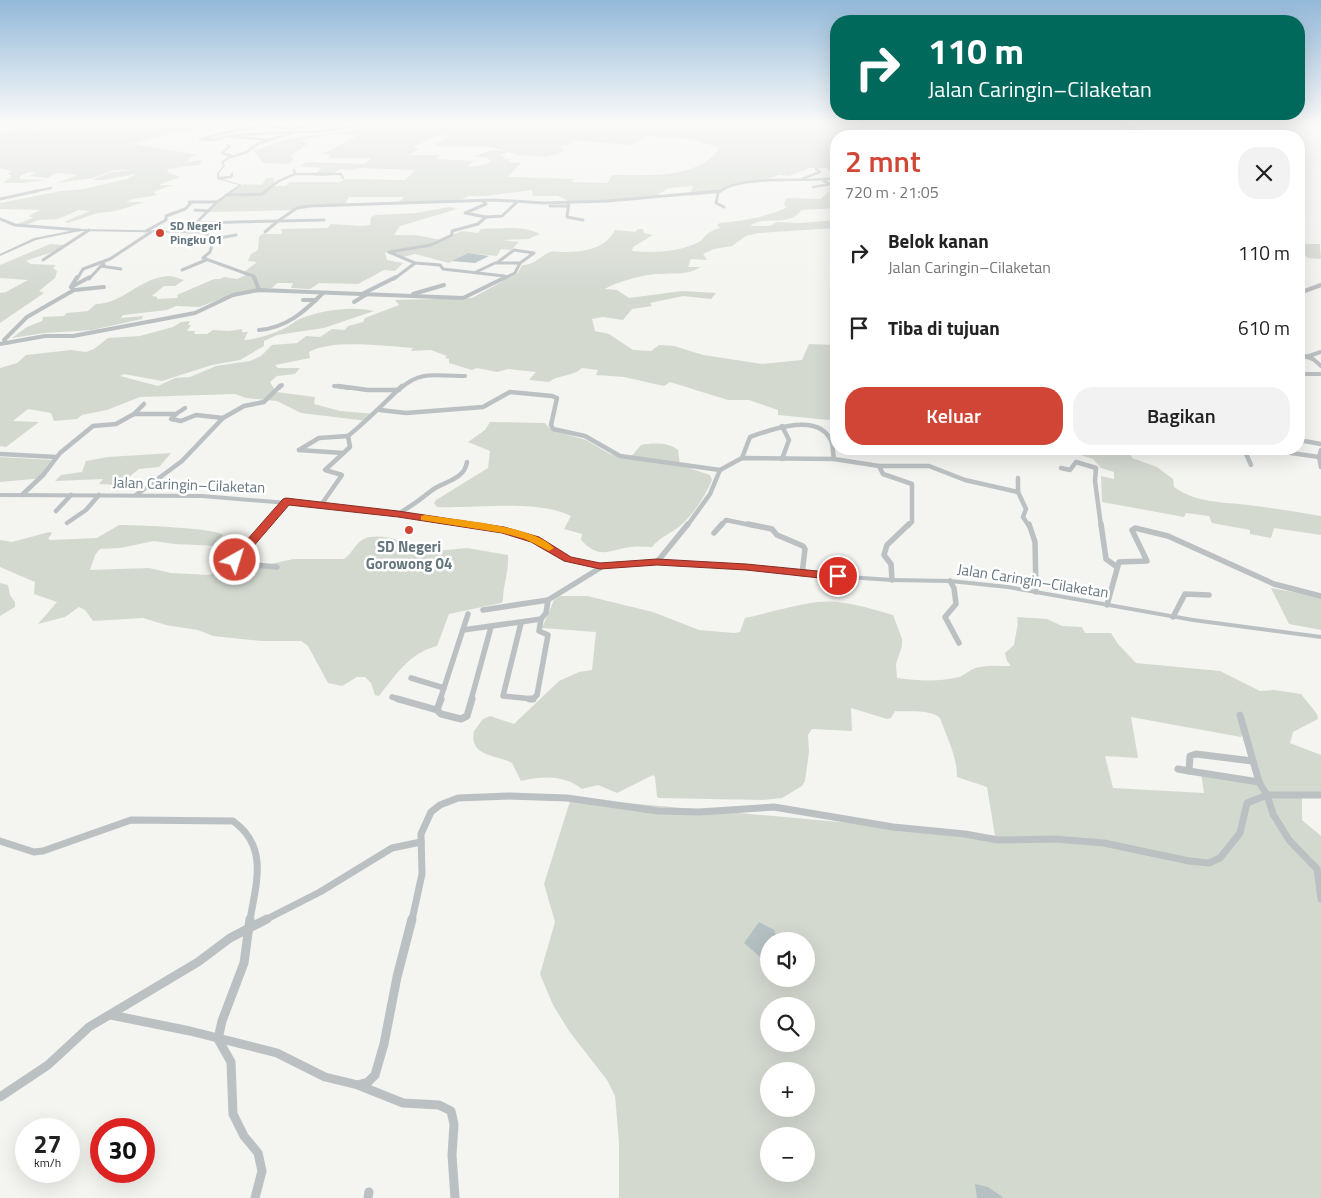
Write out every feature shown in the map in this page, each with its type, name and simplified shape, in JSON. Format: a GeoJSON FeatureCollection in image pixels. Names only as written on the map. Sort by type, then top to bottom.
{"type":"FeatureCollection","features":[{"type":"Feature","properties":{"kind":"street"},"geometry":{"type":"LineString","coordinates":[[186,232],[217,202],[241,184],[220,179]]}},
{"type":"Feature","properties":{"kind":"street"},"geometry":{"type":"LineString","coordinates":[[226,195],[265,193],[278,181],[286,179]]}},
{"type":"Feature","properties":{"kind":"street"},"geometry":{"type":"LineString","coordinates":[[265,232],[293,210],[310,206],[483,201],[569,202],[718,193],[727,186],[750,182],[830,179]]}},
{"type":"Feature","properties":{"kind":"street"},"geometry":{"type":"LineString","coordinates":[[823,181],[830,184]]}},
{"type":"Feature","properties":{"kind":"street"},"geometry":{"type":"LineString","coordinates":[[813,187],[830,184]]}},
{"type":"Feature","properties":{"kind":"street"},"geometry":{"type":"LineString","coordinates":[[0,199],[51,188]]}},
{"type":"Feature","properties":{"kind":"street"},"geometry":{"type":"LineString","coordinates":[[718,193],[716,203],[724,207]]}},
{"type":"Feature","properties":{"kind":"street"},"geometry":{"type":"LineString","coordinates":[[483,201],[486,204],[484,207],[465,213],[486,217],[502,216],[517,202]]}},
{"type":"Feature","properties":{"kind":"street"},"geometry":{"type":"LineString","coordinates":[[186,202],[217,202]]}},
{"type":"Feature","properties":{"kind":"street"},"geometry":{"type":"LineString","coordinates":[[145,232],[166,220],[165,218],[171,214],[185,209],[192,202]]}},
{"type":"Feature","properties":{"kind":"street"},"geometry":{"type":"LineString","coordinates":[[569,202],[567,217],[583,220]]}},
{"type":"Feature","properties":{"kind":"street"},"geometry":{"type":"LineString","coordinates":[[544,203],[545,206],[568,206]]}},
{"type":"Feature","properties":{"kind":"street"},"geometry":{"type":"LineString","coordinates":[[195,210],[209,211]]}},
{"type":"Feature","properties":{"kind":"street"},"geometry":{"type":"LineString","coordinates":[[486,217],[478,224],[452,231],[452,235],[431,245],[389,252],[415,263],[440,265],[443,269],[504,276]]}},
{"type":"Feature","properties":{"kind":"street"},"geometry":{"type":"LineString","coordinates":[[0,219],[15,225],[80,230],[186,232],[206,234],[214,239],[236,235]]}},
{"type":"Feature","properties":{"kind":"street"},"geometry":{"type":"LineString","coordinates":[[197,223],[324,220]]}},
{"type":"Feature","properties":{"kind":"street"},"geometry":{"type":"LineString","coordinates":[[0,255],[35,239],[80,230]]}},
{"type":"Feature","properties":{"kind":"street"},"geometry":{"type":"LineString","coordinates":[[43,260],[89,230]]}},
{"type":"Feature","properties":{"kind":"street"},"geometry":{"type":"LineString","coordinates":[[5,342],[4,340],[27,317],[89,279],[110,259],[151,232]]}},
{"type":"Feature","properties":{"kind":"street"},"geometry":{"type":"LineString","coordinates":[[206,260],[203,258],[210,252],[214,239]]}},
{"type":"Feature","properties":{"kind":"street"},"geometry":{"type":"LineString","coordinates":[[0,344],[44,336],[73,336],[194,313],[233,295],[259,290],[465,298],[504,276],[515,272],[520,264],[534,253],[514,250],[498,262],[476,272]]}},
{"type":"Feature","properties":{"kind":"street"},"geometry":{"type":"LineString","coordinates":[[72,289],[80,272],[90,266],[110,259]]}},
{"type":"Feature","properties":{"kind":"street"},"geometry":{"type":"LineString","coordinates":[[182,270],[206,260],[253,276],[259,290]]}},
{"type":"Feature","properties":{"kind":"street"},"geometry":{"type":"LineString","coordinates":[[498,262],[520,264]]}},
{"type":"Feature","properties":{"kind":"street"},"geometry":{"type":"LineString","coordinates":[[354,302],[401,275],[415,263]]}},
{"type":"Feature","properties":{"kind":"street"},"geometry":{"type":"LineString","coordinates":[[90,266],[121,269]]}},
{"type":"Feature","properties":{"kind":"street"},"geometry":{"type":"LineString","coordinates":[[383,295],[414,294],[444,285]]}},
{"type":"Feature","properties":{"kind":"street"},"geometry":{"type":"LineString","coordinates":[[1305,291],[1321,285]]}},
{"type":"Feature","properties":{"kind":"street"},"geometry":{"type":"LineString","coordinates":[[72,289],[104,287]]}},
{"type":"Feature","properties":{"kind":"street"},"geometry":{"type":"LineString","coordinates":[[260,330],[271,330],[284,325],[323,293]]}},
{"type":"Feature","properties":{"kind":"street"},"geometry":{"type":"LineString","coordinates":[[303,300],[316,300]]}},
{"type":"Feature","properties":{"kind":"street"},"geometry":{"type":"LineString","coordinates":[[1306,357],[1321,352]]}},
{"type":"Feature","properties":{"kind":"street"},"geometry":{"type":"LineString","coordinates":[[1306,357],[1313,359],[1321,366]]}},
{"type":"Feature","properties":{"kind":"street"},"geometry":{"type":"LineString","coordinates":[[1306,374],[1321,374]]}},
{"type":"Feature","properties":{"kind":"street"},"geometry":{"type":"LineString","coordinates":[[343,453],[299,450],[319,438],[348,436],[418,375],[465,376]]}},
{"type":"Feature","properties":{"kind":"street"},"geometry":{"type":"LineString","coordinates":[[136,495],[182,461],[223,418],[244,406],[264,402],[282,385]]}},
{"type":"Feature","properties":{"kind":"street"},"geometry":{"type":"LineString","coordinates":[[334,386],[368,390],[399,390]]}},
{"type":"Feature","properties":{"kind":"street"},"geometry":{"type":"LineString","coordinates":[[380,410],[406,413],[483,407],[510,392],[552,396],[557,398],[558,402],[550,425],[553,429],[585,436],[620,456],[720,470],[742,458],[782,460],[834,459],[879,466],[930,466],[964,480],[996,485],[1018,492]]}},
{"type":"Feature","properties":{"kind":"street"},"geometry":{"type":"LineString","coordinates":[[22,495],[44,474],[56,457],[94,426],[116,424],[134,414],[144,404]]}},
{"type":"Feature","properties":{"kind":"street"},"geometry":{"type":"LineString","coordinates":[[185,408],[172,417],[173,420],[184,420],[193,416],[223,418]]}},
{"type":"Feature","properties":{"kind":"street"},"geometry":{"type":"LineString","coordinates":[[134,414],[176,414]]}},
{"type":"Feature","properties":{"kind":"street"},"geometry":{"type":"LineString","coordinates":[[742,458],[746,442],[750,438],[782,426],[799,424],[821,430],[830,442]]}},
{"type":"Feature","properties":{"kind":"street"},"geometry":{"type":"LineString","coordinates":[[782,426],[790,440],[782,460]]}},
{"type":"Feature","properties":{"kind":"street"},"geometry":{"type":"LineString","coordinates":[[321,505],[342,475],[325,470],[351,444],[348,436]]}},
{"type":"Feature","properties":{"kind":"street"},"geometry":{"type":"LineString","coordinates":[[1305,441],[1321,444]]}},
{"type":"Feature","properties":{"kind":"street"},"geometry":{"type":"LineString","coordinates":[[1321,450],[1319,457],[1321,467]]}},
{"type":"Feature","properties":{"kind":"street"},"geometry":{"type":"LineString","coordinates":[[0,454],[56,457]]}},
{"type":"Feature","properties":{"kind":"street"},"geometry":{"type":"LineString","coordinates":[[834,455],[834,459]]}},
{"type":"Feature","properties":{"kind":"street"},"geometry":{"type":"LineString","coordinates":[[1247,455],[1251,465]]}},
{"type":"Feature","properties":{"kind":"street"},"geometry":{"type":"LineString","coordinates":[[1305,455],[1319,457]]}},
{"type":"Feature","properties":{"kind":"street"},"geometry":{"type":"LineString","coordinates":[[398,514],[424,499],[432,490],[452,482],[466,468],[467,462]]}},
{"type":"Feature","properties":{"kind":"street"},"geometry":{"type":"LineString","coordinates":[[1061,468],[1070,470],[1076,462],[1096,468],[1095,482],[1106,558],[1117,567]]}},
{"type":"Feature","properties":{"kind":"street"},"geometry":{"type":"LineString","coordinates":[[879,466],[883,474],[911,482],[912,490],[912,522],[887,545],[884,555],[890,564],[892,580]]}},
{"type":"Feature","properties":{"kind":"street"},"geometry":{"type":"LineString","coordinates":[[657,562],[702,506],[718,479],[720,470]]}},
{"type":"Feature","properties":{"kind":"street"},"geometry":{"type":"LineString","coordinates":[[1018,478],[1018,492],[1026,509],[1023,517],[1029,525],[1035,542],[1036,592]]}},
{"type":"Feature","properties":{"kind":"street","name":"Jalan Caringin–Cilaketan"},"geometry":{"type":"LineString","coordinates":[[0,495],[202,496],[286,501],[398,514],[504,530],[528,537],[578,563],[600,566],[657,562],[746,567],[802,574],[892,580],[950,581],[1036,592],[1173,617],[1321,637]]}},
{"type":"Feature","properties":{"kind":"street"},"geometry":{"type":"LineString","coordinates":[[56,511],[71,495]]}},
{"type":"Feature","properties":{"kind":"street"},"geometry":{"type":"LineString","coordinates":[[67,523],[86,510],[99,495]]}},
{"type":"Feature","properties":{"kind":"street"},"geometry":{"type":"LineString","coordinates":[[277,567],[241,564],[235,560],[286,501]]}},
{"type":"Feature","properties":{"kind":"street"},"geometry":{"type":"LineString","coordinates":[[714,532],[726,520],[772,528],[777,536],[803,546],[805,549],[802,574]]}},
{"type":"Feature","properties":{"kind":"street"},"geometry":{"type":"LineString","coordinates":[[1107,605],[1117,567],[1121,562],[1147,561],[1132,530],[1134,528],[1168,536],[1274,584],[1321,596]]}},
{"type":"Feature","properties":{"kind":"street"},"geometry":{"type":"LineString","coordinates":[[483,610],[548,600],[600,568]]}},
{"type":"Feature","properties":{"kind":"street"},"geometry":{"type":"LineString","coordinates":[[950,581],[954,588],[956,604],[945,617],[959,643]]}},
{"type":"Feature","properties":{"kind":"street"},"geometry":{"type":"LineString","coordinates":[[1173,617],[1185,594],[1209,595]]}},
{"type":"Feature","properties":{"kind":"street"},"geometry":{"type":"LineString","coordinates":[[521,623],[504,696],[533,698],[537,695],[548,636],[539,631],[541,619],[546,613],[548,600]]}},
{"type":"Feature","properties":{"kind":"street"},"geometry":{"type":"LineString","coordinates":[[437,710],[468,614]]}},
{"type":"Feature","properties":{"kind":"street"},"geometry":{"type":"LineString","coordinates":[[463,630],[541,619]]}},
{"type":"Feature","properties":{"kind":"street"},"geometry":{"type":"LineString","coordinates":[[392,697],[437,710],[441,714],[461,719],[467,716],[491,627]]}},
{"type":"Feature","properties":{"kind":"street"},"geometry":{"type":"LineString","coordinates":[[410,678],[444,688]]}},
{"type":"Feature","properties":{"kind":"street"},"geometry":{"type":"LineString","coordinates":[[1240,715],[1259,782],[1267,795],[1277,823],[1316,869],[1321,900]]}},
{"type":"Feature","properties":{"kind":"street"},"geometry":{"type":"LineString","coordinates":[[1189,771],[1190,756],[1196,754],[1252,761]]}},
{"type":"Feature","properties":{"kind":"street"},"geometry":{"type":"LineString","coordinates":[[1178,769],[1259,782]]}},
{"type":"Feature","properties":{"kind":"street"},"geometry":{"type":"LineString","coordinates":[[358,1085],[368,1082],[375,1075],[384,1044],[397,977],[419,892],[422,874],[420,842],[426,821],[431,812],[450,799],[509,796],[575,799],[666,811],[699,812],[774,807],[894,827],[965,834],[998,840],[1055,838],[1104,843],[1189,861],[1209,863],[1220,858],[1240,834],[1247,803],[1267,795],[1321,795]]}},
{"type":"Feature","properties":{"kind":"street"},"geometry":{"type":"LineString","coordinates":[[0,841],[34,852],[131,820],[233,821],[244,829],[253,842],[258,865],[244,964],[222,1021],[218,1039],[231,1062],[233,1114],[244,1136],[258,1153],[262,1171],[255,1198]]}},
{"type":"Feature","properties":{"kind":"street"},"geometry":{"type":"LineString","coordinates":[[0,1097],[48,1065],[89,1027],[249,927],[320,892],[372,858],[392,848],[420,842]]}},
{"type":"Feature","properties":{"kind":"street"},"geometry":{"type":"LineString","coordinates":[[111,1015],[190,1031],[286,1056],[325,1077],[358,1085],[403,1102],[440,1105],[451,1111],[454,1124],[452,1155],[455,1198]]}},
{"type":"Feature","properties":{"kind":"shaded area"},"geometry":{"type":"Polygon","coordinates":[[[8,179],[45,180],[22,183],[3,183],[8,179]]]}},
{"type":"Feature","properties":{"kind":"shaded area"},"geometry":{"type":"Polygon","coordinates":[[[68,179],[86,179],[57,183],[68,179]]]}},
{"type":"Feature","properties":{"kind":"shaded area"},"geometry":{"type":"Polygon","coordinates":[[[127,179],[175,179],[159,185],[173,185],[153,192],[157,195],[126,202],[144,202],[116,211],[98,213],[68,223],[64,222],[90,211],[79,210],[58,219],[39,220],[25,225],[17,224],[33,218],[29,216],[40,210],[0,209],[0,203],[61,191],[84,189],[127,179]]]}},
{"type":"Feature","properties":{"kind":"shaded area"},"geometry":{"type":"Polygon","coordinates":[[[265,179],[274,179],[275,186],[286,186],[290,182],[340,182],[345,179],[571,179],[574,179],[571,182],[607,183],[610,179],[768,179],[760,182],[729,186],[721,193],[689,196],[693,186],[669,188],[654,197],[603,201],[568,201],[558,196],[533,196],[532,190],[486,196],[468,196],[457,200],[455,203],[398,203],[404,197],[349,197],[344,205],[313,205],[294,210],[209,212],[220,200],[244,184],[262,185],[265,179]]]}},
{"type":"Feature","properties":{"kind":"shaded area"},"geometry":{"type":"Polygon","coordinates":[[[830,191],[830,208],[802,210],[798,215],[786,220],[761,221],[750,226],[770,226],[777,222],[800,223],[830,220],[830,228],[759,233],[746,236],[732,246],[714,249],[703,254],[707,260],[691,259],[688,267],[701,267],[696,270],[653,274],[605,289],[617,290],[629,298],[682,291],[716,293],[711,299],[683,296],[650,303],[652,306],[632,309],[623,320],[603,317],[592,319],[595,331],[609,334],[633,350],[651,351],[659,345],[674,346],[703,355],[762,364],[802,360],[809,344],[830,345],[829,420],[778,415],[778,410],[749,400],[728,400],[670,382],[664,386],[624,377],[596,375],[598,370],[582,368],[549,382],[529,380],[536,372],[508,369],[497,372],[477,368],[472,370],[449,363],[449,359],[445,358],[447,356],[431,350],[411,351],[413,348],[344,344],[319,348],[309,352],[310,358],[275,365],[278,368],[300,368],[295,374],[277,376],[270,382],[276,392],[315,397],[314,404],[340,411],[376,414],[367,421],[301,413],[277,401],[246,398],[235,394],[140,397],[107,410],[82,415],[77,419],[54,421],[51,413],[28,409],[13,421],[39,422],[6,447],[0,446],[0,368],[17,363],[26,355],[71,350],[86,352],[94,349],[108,338],[140,336],[173,327],[181,322],[190,321],[188,325],[191,325],[187,331],[195,331],[194,334],[207,334],[213,330],[229,331],[242,329],[242,332],[248,332],[244,340],[270,334],[300,319],[319,313],[347,309],[374,311],[324,328],[277,335],[264,341],[264,346],[240,360],[212,365],[162,381],[124,374],[120,376],[158,386],[175,378],[190,377],[216,366],[250,361],[261,356],[272,345],[297,343],[306,336],[320,337],[332,329],[345,330],[348,326],[363,322],[365,318],[399,305],[395,300],[472,298],[518,273],[522,265],[534,262],[550,252],[577,251],[599,246],[611,237],[615,230],[635,232],[638,229],[643,229],[644,233],[653,235],[633,247],[632,251],[656,252],[680,249],[699,242],[710,232],[720,228],[717,225],[720,223],[754,218],[787,207],[784,205],[786,198],[820,199],[830,191]]]}},
{"type":"Feature","properties":{"kind":"shaded area"},"geometry":{"type":"Polygon","coordinates":[[[449,207],[457,209],[400,226],[394,235],[416,235],[441,240],[462,231],[478,233],[481,229],[512,228],[526,229],[540,234],[528,239],[503,240],[519,242],[511,250],[501,249],[497,256],[468,253],[449,263],[415,254],[403,257],[385,252],[387,260],[403,263],[395,271],[384,270],[358,284],[319,283],[310,289],[291,288],[293,283],[277,283],[272,288],[239,292],[199,307],[176,306],[167,310],[123,315],[121,318],[143,316],[142,319],[92,330],[45,333],[12,338],[27,327],[42,321],[43,317],[64,316],[67,313],[88,311],[96,304],[114,300],[140,285],[159,277],[171,276],[184,280],[175,286],[164,286],[152,296],[157,297],[157,299],[178,298],[177,295],[214,279],[224,277],[237,279],[248,274],[244,272],[257,262],[248,261],[251,254],[258,250],[259,237],[262,234],[282,234],[281,229],[328,228],[331,224],[370,225],[371,217],[376,215],[416,213],[449,207]]]}},
{"type":"Feature","properties":{"kind":"shaded area"},"geometry":{"type":"Polygon","coordinates":[[[50,244],[64,245],[61,248],[26,261],[31,264],[56,265],[53,268],[57,271],[55,278],[39,291],[44,293],[0,323],[0,293],[6,292],[28,280],[0,278],[0,265],[50,244]]]}},
{"type":"Feature","properties":{"kind":"shaded area"},"geometry":{"type":"Polygon","coordinates":[[[1305,244],[1320,244],[1321,259],[1308,258],[1305,255],[1305,244]]]}},
{"type":"Feature","properties":{"kind":"shaded area"},"geometry":{"type":"Polygon","coordinates":[[[468,253],[489,256],[475,263],[452,261],[468,253]]]}},
{"type":"Feature","properties":{"kind":"shaded area"},"geometry":{"type":"Polygon","coordinates":[[[490,422],[545,423],[551,430],[586,440],[610,454],[629,459],[641,445],[665,444],[678,450],[680,465],[710,475],[712,480],[690,516],[652,547],[624,548],[605,552],[594,550],[588,546],[581,540],[582,534],[564,529],[571,516],[557,511],[524,506],[437,507],[434,503],[436,500],[488,468],[490,451],[468,442],[485,430],[490,422]]]}},
{"type":"Feature","properties":{"kind":"shaded area"},"geometry":{"type":"Polygon","coordinates":[[[171,453],[159,467],[139,469],[119,485],[99,484],[103,479],[55,481],[61,475],[82,472],[86,461],[108,457],[171,453]]]}},
{"type":"Feature","properties":{"kind":"shaded area"},"geometry":{"type":"Polygon","coordinates":[[[1081,455],[1131,455],[1132,458],[1157,467],[1173,479],[1174,487],[1200,499],[1321,516],[1321,535],[1274,528],[1271,538],[1250,534],[1250,530],[1212,523],[1209,516],[1186,513],[1184,517],[1102,502],[1101,476],[1114,479],[1114,472],[1101,468],[1093,459],[1081,455]]]}},
{"type":"Feature","properties":{"kind":"shaded area"},"geometry":{"type":"Polygon","coordinates":[[[0,457],[54,460],[44,478],[0,482],[0,457]]]}},
{"type":"Feature","properties":{"kind":"shaded area"},"geometry":{"type":"Polygon","coordinates":[[[119,525],[206,530],[223,535],[218,546],[154,541],[120,548],[100,549],[95,555],[90,570],[149,568],[171,573],[210,575],[216,569],[231,573],[293,559],[344,559],[364,539],[381,537],[411,545],[412,550],[416,553],[467,548],[508,555],[503,601],[449,614],[437,646],[427,649],[411,659],[379,696],[375,695],[371,683],[365,677],[357,677],[342,686],[328,683],[308,646],[301,641],[262,641],[213,636],[198,630],[166,625],[143,618],[93,621],[85,610],[79,607],[65,617],[38,624],[57,602],[34,594],[35,582],[0,567],[0,540],[12,542],[49,532],[52,533],[48,539],[51,540],[97,538],[119,525]]]}},
{"type":"Feature","properties":{"kind":"shaded area"},"geometry":{"type":"Polygon","coordinates":[[[0,583],[8,585],[10,595],[15,602],[15,607],[0,616],[0,583]]]}},
{"type":"Feature","properties":{"kind":"shaded area"},"geometry":{"type":"Polygon","coordinates":[[[1271,588],[1321,597],[1321,630],[1289,624],[1271,588]]]}},
{"type":"Feature","properties":{"kind":"shaded area"},"geometry":{"type":"Polygon","coordinates":[[[560,596],[587,596],[653,612],[699,630],[734,633],[740,632],[745,618],[808,603],[836,602],[893,615],[902,639],[902,646],[896,664],[897,678],[944,680],[959,677],[984,666],[1011,666],[1007,661],[1005,653],[1014,645],[1017,617],[1047,619],[1062,626],[1082,627],[1085,633],[1111,633],[1118,644],[1136,663],[1220,671],[1260,691],[1274,690],[1301,694],[1317,714],[1318,719],[1293,732],[1290,743],[1321,755],[1321,795],[1302,796],[1302,820],[1321,836],[1321,1198],[619,1198],[619,1142],[615,1096],[607,1080],[569,1031],[553,1005],[540,974],[555,922],[544,884],[571,798],[995,836],[987,787],[957,777],[953,754],[940,718],[925,712],[895,711],[891,718],[887,719],[851,708],[852,731],[812,729],[808,735],[809,752],[805,781],[802,786],[782,798],[763,800],[659,798],[657,797],[655,777],[653,775],[617,793],[598,785],[582,789],[568,781],[553,778],[521,781],[512,763],[485,754],[475,746],[473,740],[474,731],[483,719],[490,716],[514,724],[559,681],[579,672],[592,670],[596,632],[542,628],[554,600],[560,596]],[[1131,717],[1138,758],[1105,756],[1113,788],[1204,793],[1201,772],[1257,783],[1243,731],[1241,737],[1131,717]]]}},
{"type":"Feature","properties":{"kind":"shaded area"},"geometry":{"type":"Polygon","coordinates":[[[759,922],[774,930],[775,932],[760,932],[760,957],[744,943],[759,922]]]}},
{"type":"Feature","properties":{"kind":"shaded area"},"geometry":{"type":"Polygon","coordinates":[[[975,1184],[988,1187],[1004,1198],[977,1198],[975,1184]]]}},
{"type":"Feature","properties":{"kind":"slow traffic"},"geometry":{"type":"LineString","coordinates":[[425,518],[504,530],[528,537],[549,548]]}},
{"type":"Feature","properties":{"kind":"place","name":"SD Negeri Pingku 01"},"geometry":{"type":"Point","coordinates":[160,233]}},
{"type":"Feature","properties":{"kind":"place","name":"SD Negeri Gorowong 04"},"geometry":{"type":"Point","coordinates":[409,530]}},
{"type":"Feature","properties":{"kind":"route"},"geometry":{"type":"LineString","coordinates":[[235,560],[286,501],[398,514],[504,530],[535,540],[578,563],[600,566],[657,562],[746,567],[802,574],[838,576]]}}]}
